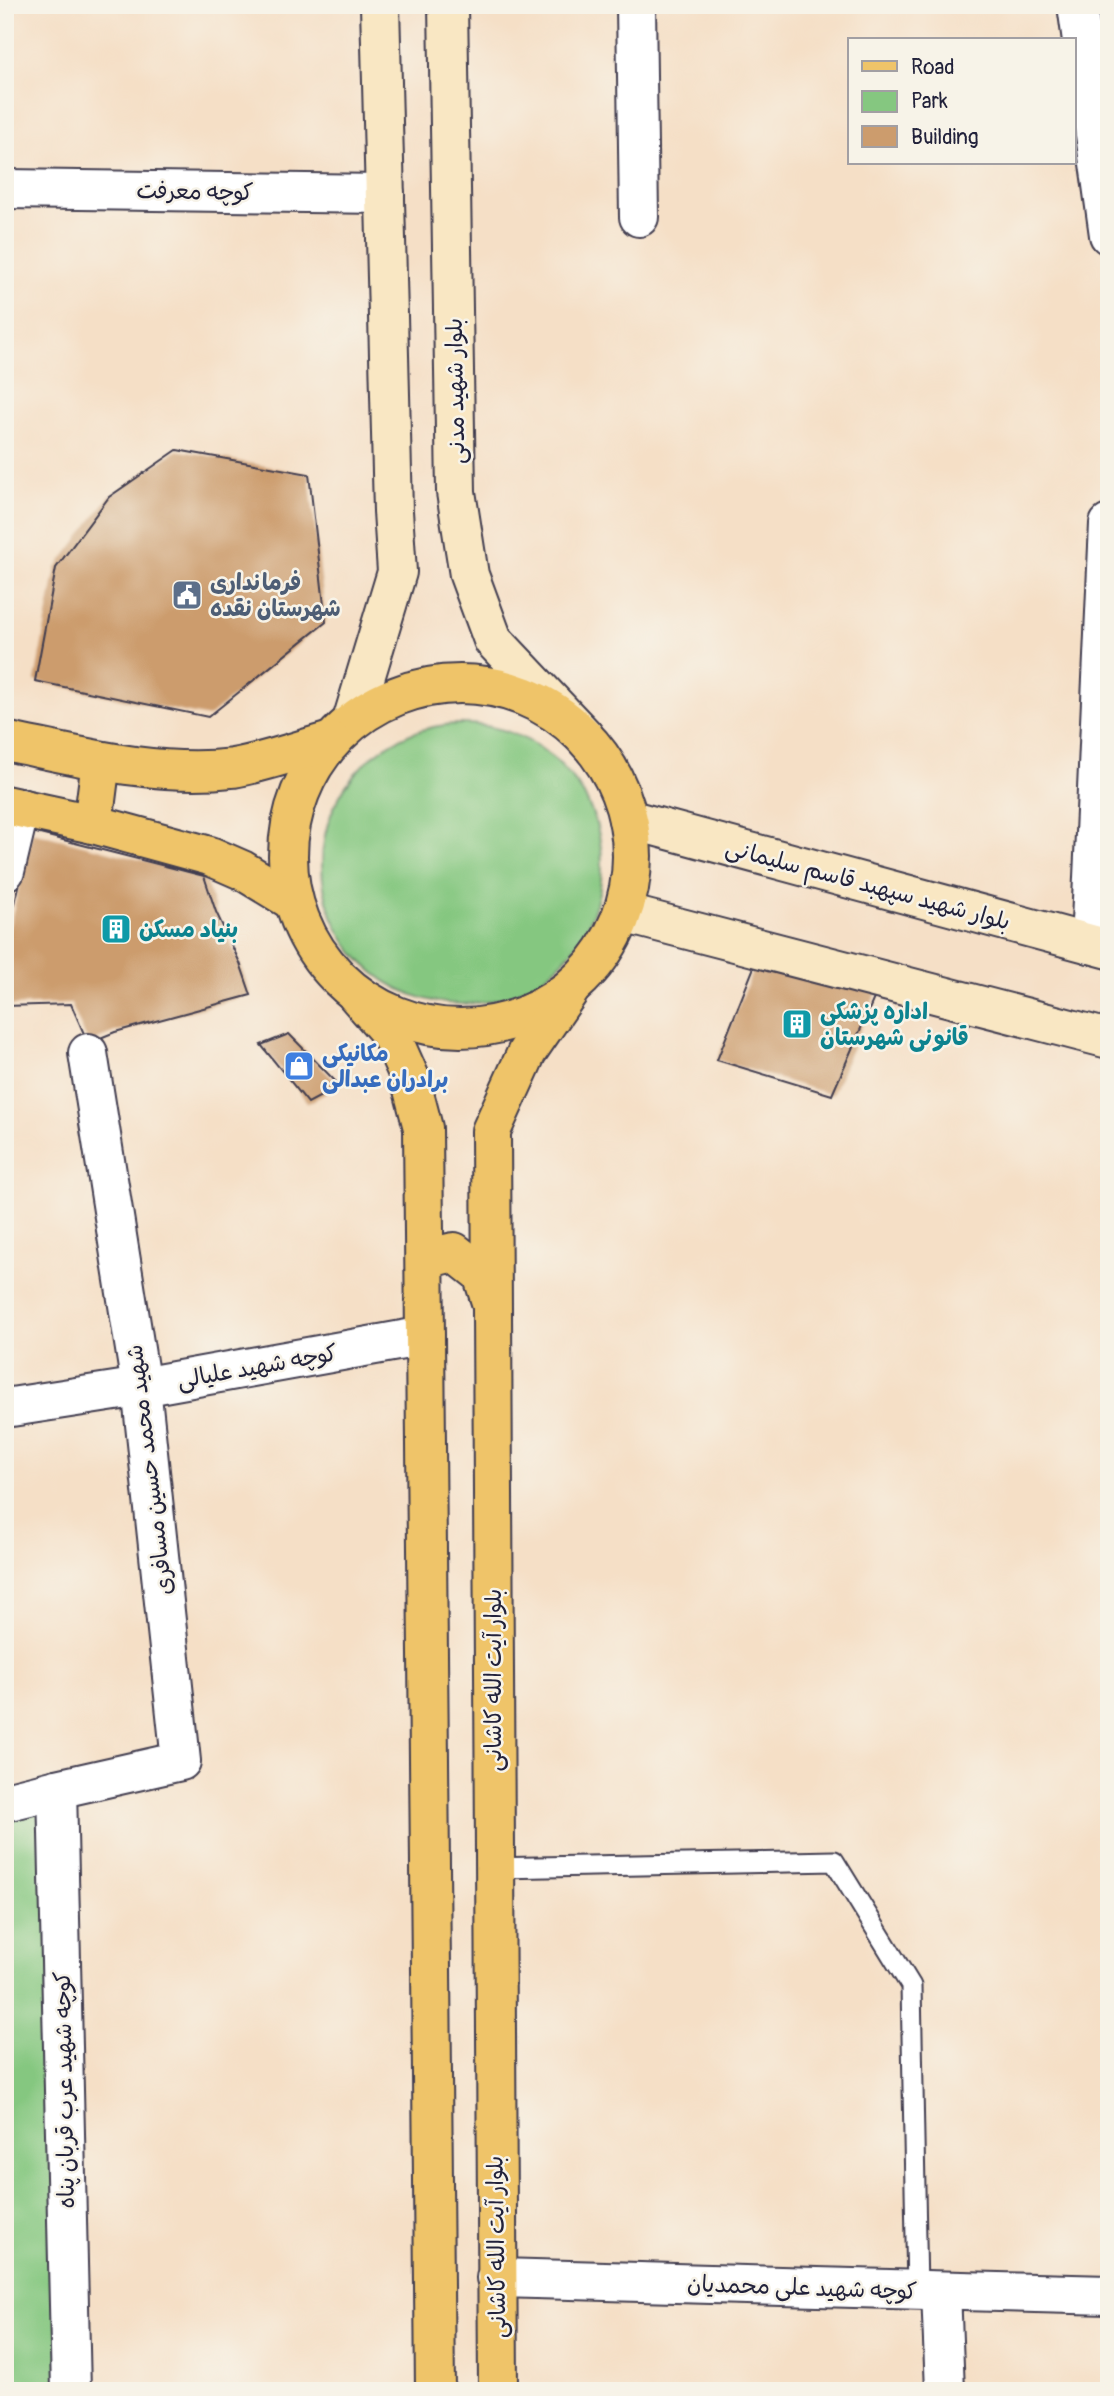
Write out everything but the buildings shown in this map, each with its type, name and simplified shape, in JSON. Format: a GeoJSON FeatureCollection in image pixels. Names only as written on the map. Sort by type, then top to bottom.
{"type":"FeatureCollection","features":[{"type":"Feature","properties":{"kind":"main road"},"geometry":{"type":"LineString","coordinates":[[380,5],[393,511],[397,572],[341,731],[306,776],[292,816],[287,859],[293,901],[307,936],[328,968],[356,994],[390,1033],[410,1077],[423,1128],[435,2391]]}},
{"type":"Feature","properties":{"kind":"main road","name":"بلوار شهید مدنی"},"geometry":{"type":"LineString","coordinates":[[449,5],[456,492],[469,575],[493,640],[584,736]]}},
{"type":"Feature","properties":{"kind":"main road"},"geometry":{"type":"LineString","coordinates":[[5,740],[101,761],[176,770],[234,767],[341,731],[387,699],[428,686],[470,683],[512,691],[551,709],[584,736],[612,775],[628,819],[632,867],[623,914],[601,956],[569,991],[530,1015],[486,1027],[440,1028],[396,1017],[356,994]]}},
{"type":"Feature","properties":{"kind":"main road"},"geometry":{"type":"LineString","coordinates":[[93,824],[101,761]]}},
{"type":"Feature","properties":{"kind":"main road"},"geometry":{"type":"LineString","coordinates":[[13,806],[93,824],[210,856],[242,870],[293,901]]}},
{"type":"Feature","properties":{"kind":"main road","name":"بلوار شهید سپهبد قاسم سلیمانی"},"geometry":{"type":"LineString","coordinates":[[628,819],[1099,946]]}},
{"type":"Feature","properties":{"kind":"main road"},"geometry":{"type":"LineString","coordinates":[[623,914],[1109,1039]]}},
{"type":"Feature","properties":{"kind":"main road","name":"بلوار آیت الله کاشانی"},"geometry":{"type":"LineString","coordinates":[[498,2391],[491,1131],[527,1052],[569,991]]}},
{"type":"Feature","properties":{"kind":"main road"},"geometry":{"type":"LineString","coordinates":[[425,1259],[454,1252],[482,1273],[492,1304]]}},
{"type":"Feature","properties":{"kind":"street"},"geometry":{"type":"LineString","coordinates":[[636,5],[639,218]]}},
{"type":"Feature","properties":{"kind":"street"},"geometry":{"type":"LineString","coordinates":[[1077,5],[1109,235]]}},
{"type":"Feature","properties":{"kind":"street","name":"کوچه معرفت"},"geometry":{"type":"LineString","coordinates":[[5,189],[385,194]]}},
{"type":"Feature","properties":{"kind":"street"},"geometry":{"type":"LineString","coordinates":[[1099,946],[1109,524]]}},
{"type":"Feature","properties":{"kind":"street"},"geometry":{"type":"LineString","coordinates":[[5,870],[13,806]]}},
{"type":"Feature","properties":{"kind":"street","name":"شهید محمد حسین مسافری"},"geometry":{"type":"LineString","coordinates":[[57,1788],[181,1761],[141,1387],[88,1053]]}},
{"type":"Feature","properties":{"kind":"street","name":"کوچه شهید علیالی"},"geometry":{"type":"LineString","coordinates":[[5,1408],[141,1387],[425,1336]]}},
{"type":"Feature","properties":{"kind":"street"},"geometry":{"type":"LineString","coordinates":[[5,1802],[57,1788]]}},
{"type":"Feature","properties":{"kind":"street","name":"کوچه شهید عرب قربان پناه"},"geometry":{"type":"LineString","coordinates":[[57,1788],[71,2391]]}},
{"type":"Feature","properties":{"kind":"street","name":"کوچه شهید علی محمدیان"},"geometry":{"type":"LineString","coordinates":[[496,2278],[1109,2295]]}},
{"type":"Feature","properties":{"kind":"street"},"geometry":{"type":"LineString","coordinates":[[929,2290],[945,2391]]}},
{"type":"Feature","properties":{"kind":"lane"},"geometry":{"type":"LineString","coordinates":[[494,1868],[834,1861],[911,1986],[929,2290]]}},
{"type":"Feature","properties":{"kind":"green space"},"geometry":{"type":"Polygon","coordinates":[[[462,724],[503,730],[540,748],[561,765],[578,786],[596,823],[602,864],[596,905],[578,942],[561,963],[540,980],[503,998],[462,1004],[421,998],[384,980],[363,963],[346,942],[328,905],[322,864],[328,823],[346,786],[363,765],[384,748],[421,730],[462,724]]]}},
{"type":"Feature","properties":{"kind":"green space"},"geometry":{"type":"Polygon","coordinates":[[[45,1806],[67,2391],[5,2391],[5,1816],[45,1806]]]}},
{"type":"Feature","properties":{"kind":"place","name":"فرمانداری شهرستان نقده"},"geometry":{"type":"Point","coordinates":[187,595]}},
{"type":"Feature","properties":{"kind":"place","name":"بنیاد مسکن"},"geometry":{"type":"Point","coordinates":[116,929]}},
{"type":"Feature","properties":{"kind":"place","name":"اداره پزشکی قانونی شهرستان"},"geometry":{"type":"Point","coordinates":[797,1024]}},
{"type":"Feature","properties":{"kind":"place","name":"مکانیکی برادران عبدالی"},"geometry":{"type":"Point","coordinates":[299,1066]}}]}
